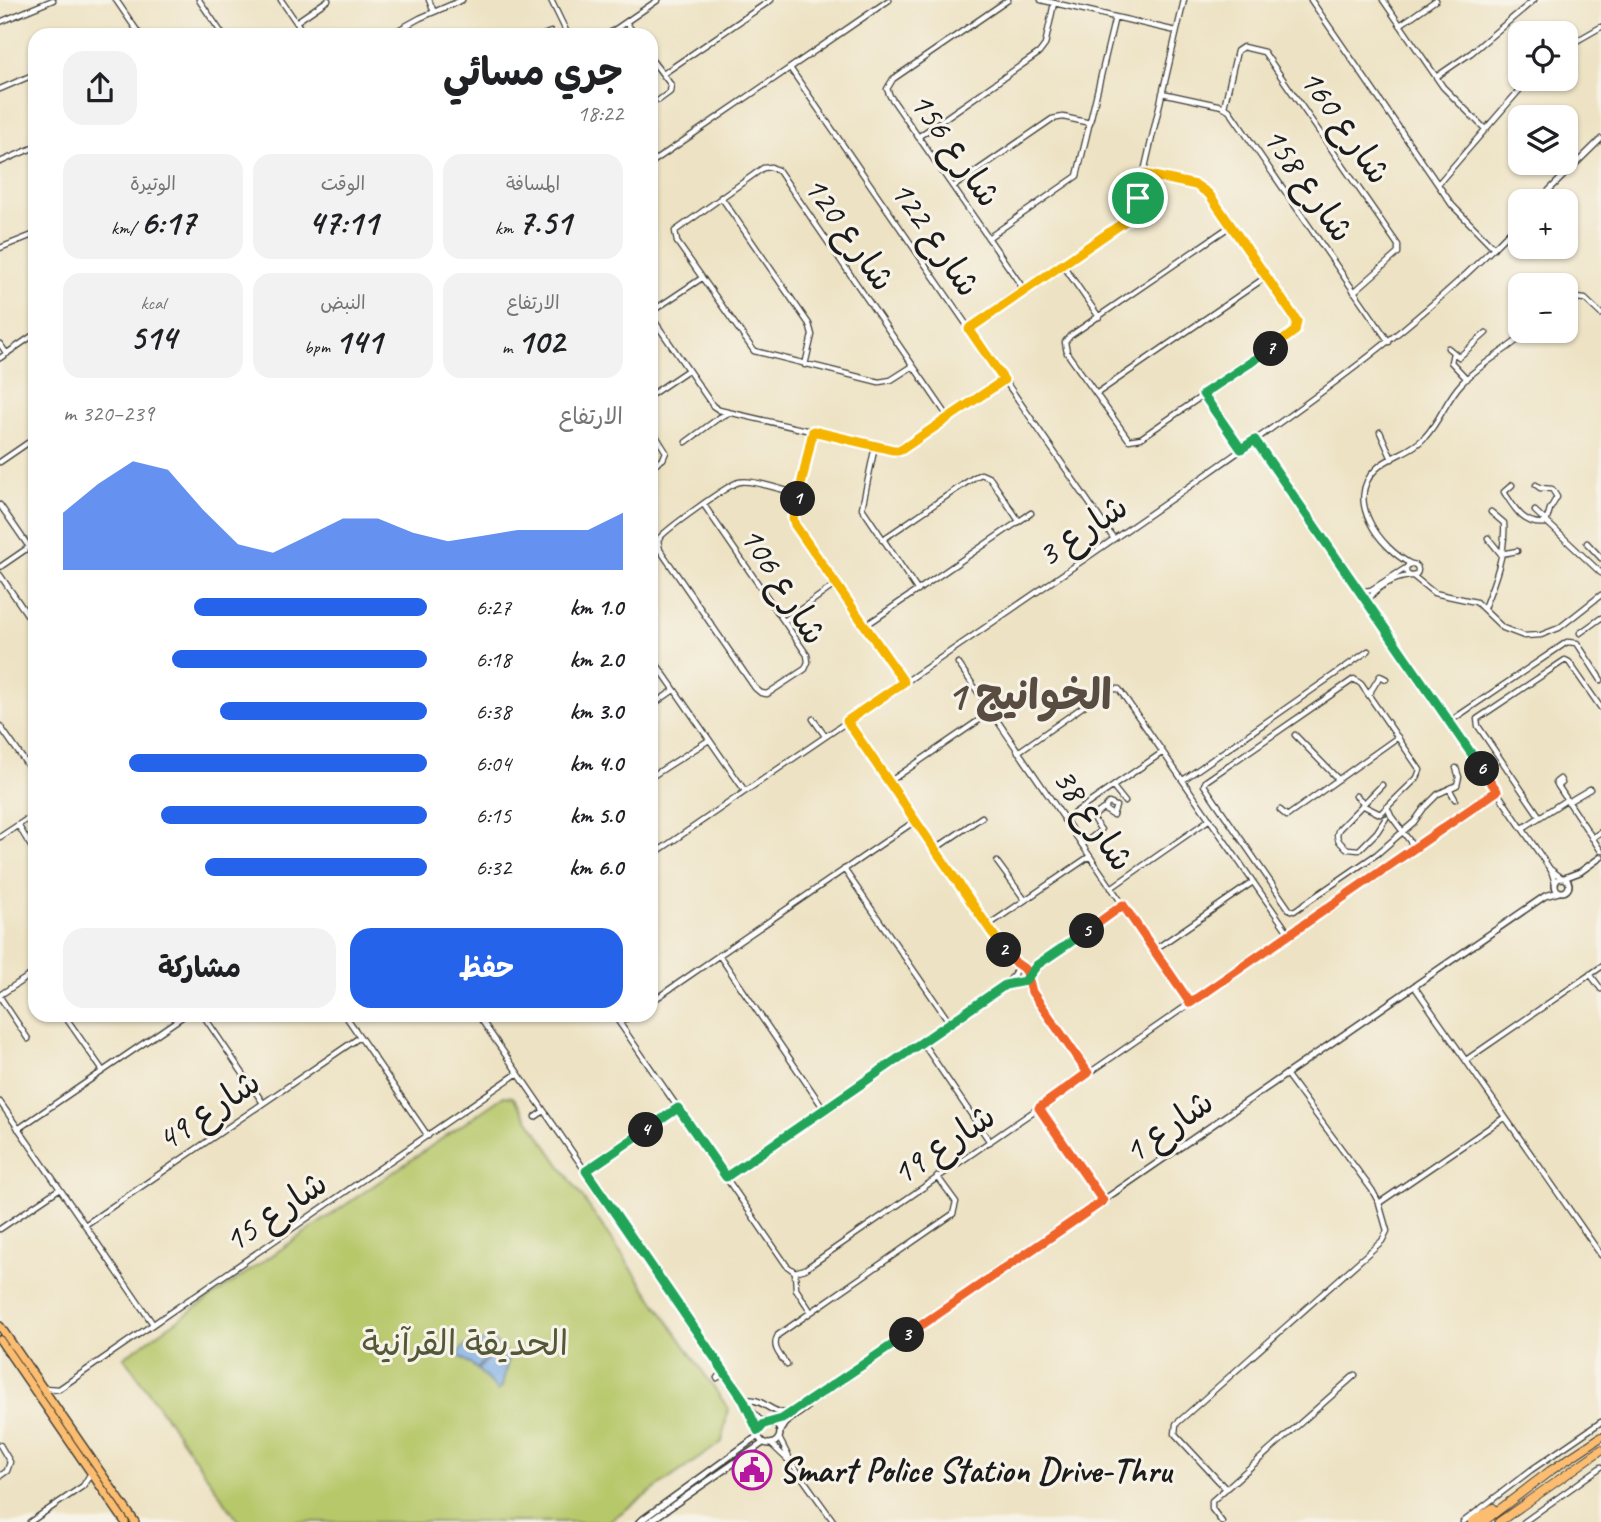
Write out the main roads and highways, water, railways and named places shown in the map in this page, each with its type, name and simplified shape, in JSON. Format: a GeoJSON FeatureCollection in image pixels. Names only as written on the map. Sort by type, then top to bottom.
{"type":"FeatureCollection","features":[{"type":"Feature","properties":{"kind":"highway"},"geometry":{"type":"LineString","coordinates":[[1483,1522],[1601,1437]]}},
{"type":"Feature","properties":{"kind":"highway"},"geometry":{"type":"LineString","coordinates":[[1499,1522],[1601,1450]]}},
{"type":"Feature","properties":{"kind":"highway"},"geometry":{"type":"LineString","coordinates":[[1472,1522],[1526,1485],[1537,1481]]}},
{"type":"Feature","properties":{"kind":"highway"},"geometry":{"type":"LineString","coordinates":[[1505,1522],[1520,1506]]}},
{"type":"Feature","properties":{"kind":"main road"},"geometry":{"type":"LineString","coordinates":[[0,1326],[135,1522]]}},
{"type":"Feature","properties":{"kind":"main road"},"geometry":{"type":"LineString","coordinates":[[0,1340],[125,1522]]}},
{"type":"Feature","properties":{"kind":"water"},"geometry":{"type":"Polygon","coordinates":[[[490,1339],[497,1344],[477,1369],[457,1354],[464,1347],[490,1339]]]}},
{"type":"Feature","properties":{"kind":"water"},"geometry":{"type":"Polygon","coordinates":[[[499,1345],[509,1355],[502,1387],[498,1391],[478,1370],[499,1345]]]}},
{"type":"Feature","properties":{"kind":"place","name":"Smart Police Station Drive-Thru"},"geometry":{"type":"Point","coordinates":[752,1470]}},
{"type":"Feature","properties":{"kind":"district","name":"الخوانيج 1"},"geometry":{"type":"Point","coordinates":[1029,694]}},
{"type":"Feature","properties":{"kind":"park label","name":"الحديقة القرآنية"},"geometry":{"type":"Point","coordinates":[465,1343]}}]}
